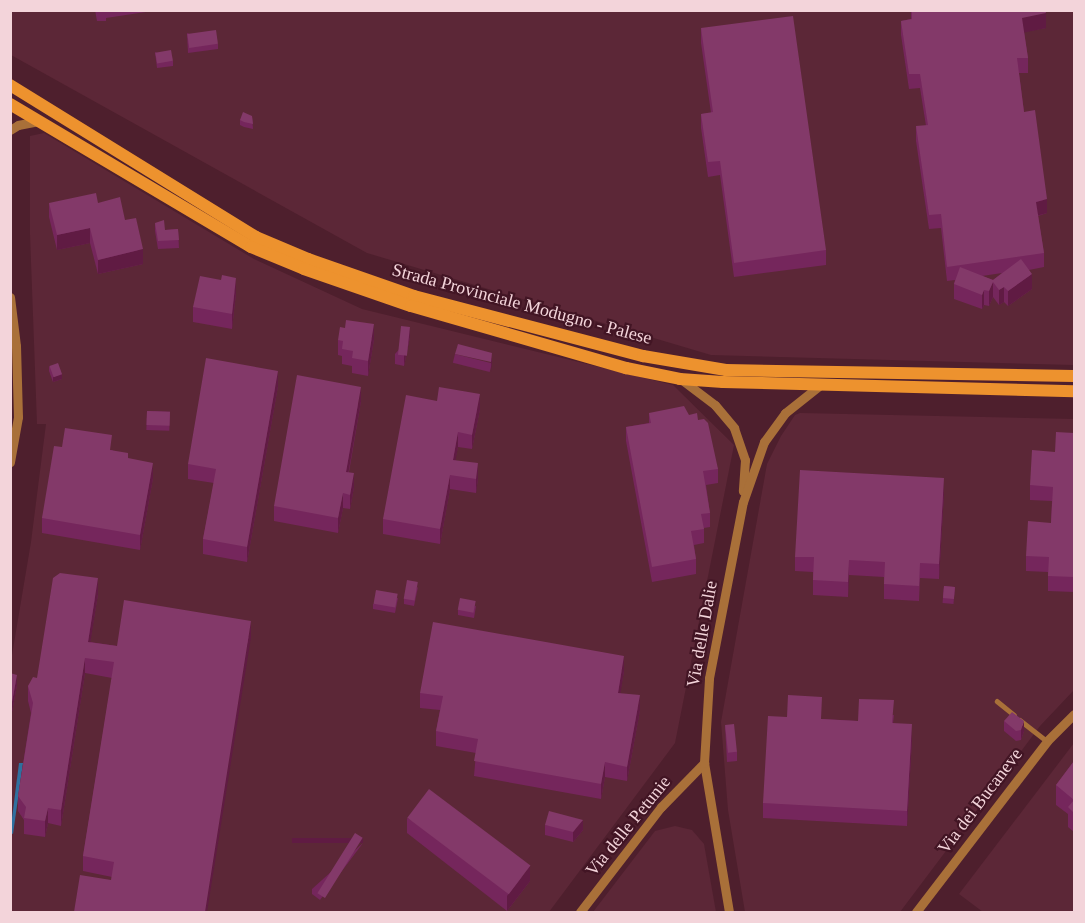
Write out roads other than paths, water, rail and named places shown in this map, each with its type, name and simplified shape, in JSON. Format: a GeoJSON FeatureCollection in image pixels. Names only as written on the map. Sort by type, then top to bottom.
{"type":"FeatureCollection","features":[{"type":"Feature","properties":{"kind":"main road","name":"Strada Provinciale Modugno - Palese"},"geometry":{"type":"LineString","coordinates":[[12,84],[256,237],[308,259],[414,296],[644,356],[726,370],[1074,376]]}},
{"type":"Feature","properties":{"kind":"main road","name":"Strada Provinciale Modugno - Palese"},"geometry":{"type":"LineString","coordinates":[[10,104],[251,247],[304,269],[411,306],[626,368],[680,379],[819,386],[1074,391]]}},
{"type":"Feature","properties":{"kind":"street"},"geometry":{"type":"LineString","coordinates":[[10,130],[18,125],[39,120]]}},
{"type":"Feature","properties":{"kind":"street"},"geometry":{"type":"LineString","coordinates":[[10,297],[16,346],[18,417],[10,462]]}},
{"type":"Feature","properties":{"kind":"street"},"geometry":{"type":"LineString","coordinates":[[680,379],[715,405],[734,428],[745,460],[743,502]]}},
{"type":"Feature","properties":{"kind":"street","name":"Via delle Dalie"},"geometry":{"type":"LineString","coordinates":[[729,912],[704,763],[709,678],[743,502],[764,442],[785,413],[819,386]]}},
{"type":"Feature","properties":{"kind":"street","name":"Via dei Bucaneve"},"geometry":{"type":"LineString","coordinates":[[916,912],[1047,741],[1074,714]]}},
{"type":"Feature","properties":{"kind":"street","name":"Via delle Petunie"},"geometry":{"type":"LineString","coordinates":[[580,912],[661,807],[704,763]]}},
{"type":"Feature","properties":{"kind":"lane"},"geometry":{"type":"LineString","coordinates":[[997,701],[1047,741]]}},
{"type":"Feature","properties":{"kind":"water"},"geometry":{"type":"Polygon","coordinates":[[[19,763],[23,763],[13,834],[11,826],[19,763]]]}}]}
